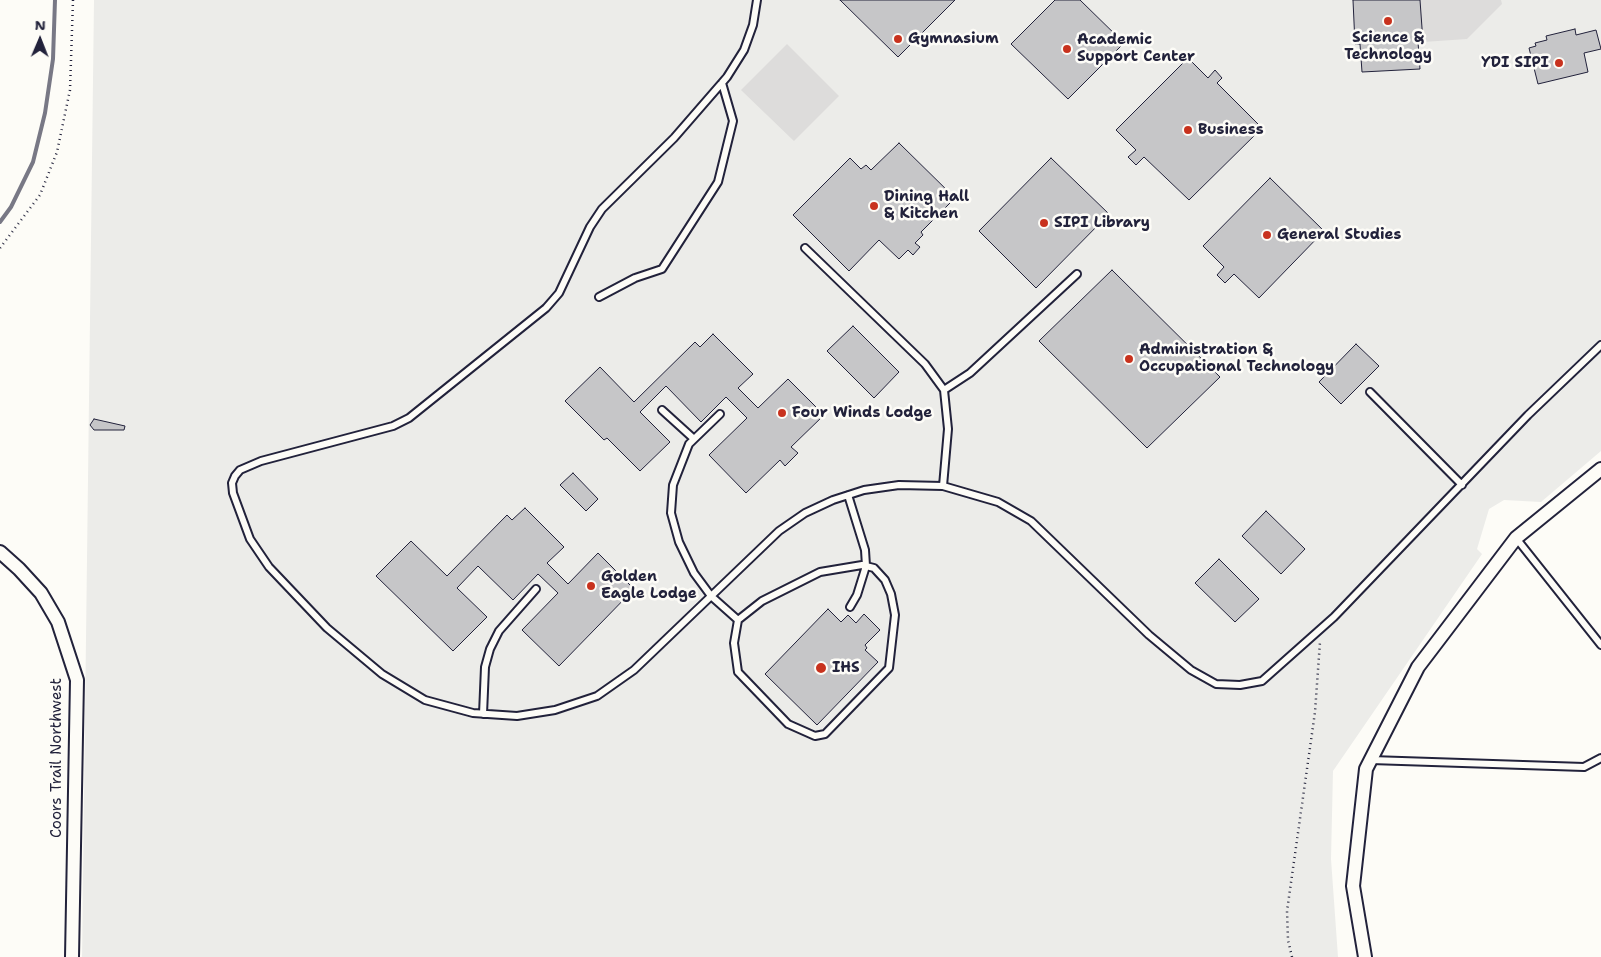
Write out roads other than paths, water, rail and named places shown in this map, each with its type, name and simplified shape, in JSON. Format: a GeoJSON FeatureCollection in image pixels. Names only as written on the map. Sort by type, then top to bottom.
{"type":"FeatureCollection","features":[{"type":"Feature","properties":{"kind":"street"},"geometry":{"type":"LineString","coordinates":[[1365,957],[1353,886],[1366,769],[1418,666],[1516,538],[1601,469]]}},
{"type":"Feature","properties":{"kind":"street","name":"Coors Trail Northwest"},"geometry":{"type":"LineString","coordinates":[[0,552],[19,569],[45,600],[58,622],[76,680],[72,957]]}},
{"type":"Feature","properties":{"kind":"lane"},"geometry":{"type":"LineString","coordinates":[[757,0],[753,25],[744,50],[722,83],[674,138],[602,209],[590,227],[559,294],[546,308],[409,418],[393,426],[261,460],[240,470],[235,476],[232,483],[233,493],[250,539],[269,567],[327,628],[382,674],[425,700],[483,714],[517,716],[555,710],[597,696],[634,670],[779,531],[805,513],[848,495],[864,490],[899,485],[943,486],[998,502],[1031,520],[1149,635],[1191,670],[1216,684],[1240,685],[1262,681],[1321,628],[1528,415],[1601,345]]}},
{"type":"Feature","properties":{"kind":"lane"},"geometry":{"type":"LineString","coordinates":[[599,297],[635,278],[662,269],[718,182],[733,121],[722,83]]}},
{"type":"Feature","properties":{"kind":"lane"},"geometry":{"type":"LineString","coordinates":[[805,248],[925,364],[944,390],[948,429],[943,486]]}},
{"type":"Feature","properties":{"kind":"lane"},"geometry":{"type":"LineString","coordinates":[[944,390],[970,373],[1077,274]]}},
{"type":"Feature","properties":{"kind":"lane"},"geometry":{"type":"LineString","coordinates":[[1370,392],[1462,484]]}},
{"type":"Feature","properties":{"kind":"lane"},"geometry":{"type":"LineString","coordinates":[[662,410],[694,439]]}},
{"type":"Feature","properties":{"kind":"lane"},"geometry":{"type":"LineString","coordinates":[[720,414],[689,444],[673,485],[671,513],[678,542],[694,573],[711,596],[738,620]]}},
{"type":"Feature","properties":{"kind":"lane"},"geometry":{"type":"LineString","coordinates":[[848,495],[865,550],[866,566],[858,595],[850,607]]}},
{"type":"Feature","properties":{"kind":"lane"},"geometry":{"type":"LineString","coordinates":[[1516,538],[1601,645]]}},
{"type":"Feature","properties":{"kind":"lane"},"geometry":{"type":"LineString","coordinates":[[866,566],[874,568],[885,580],[892,594],[895,615],[889,668],[825,734],[815,736],[788,724],[738,672],[734,643],[738,620],[762,601],[820,572],[839,567],[866,566]]}},
{"type":"Feature","properties":{"kind":"lane"},"geometry":{"type":"LineString","coordinates":[[483,714],[485,667],[490,649],[499,631],[536,589]]}},
{"type":"Feature","properties":{"kind":"lane"},"geometry":{"type":"LineString","coordinates":[[1371,760],[1584,767],[1601,758]]}},
{"type":"Feature","properties":{"kind":"waterway"},"geometry":{"type":"LineString","coordinates":[[0,222],[11,207],[33,162],[45,113],[53,59],[55,0]]}},
{"type":"Feature","properties":{"kind":"place","name":"Science & Technology"},"geometry":{"type":"Point","coordinates":[1388,21]}},
{"type":"Feature","properties":{"kind":"place","name":"Gymnasium"},"geometry":{"type":"Point","coordinates":[898,39]}},
{"type":"Feature","properties":{"kind":"place","name":"Academic Support Center"},"geometry":{"type":"Point","coordinates":[1067,49]}},
{"type":"Feature","properties":{"kind":"place","name":"YDI SIPI"},"geometry":{"type":"Point","coordinates":[1559,63]}},
{"type":"Feature","properties":{"kind":"place","name":"Business"},"geometry":{"type":"Point","coordinates":[1188,130]}},
{"type":"Feature","properties":{"kind":"place","name":"Dining Hall & Kitchen"},"geometry":{"type":"Point","coordinates":[874,206]}},
{"type":"Feature","properties":{"kind":"place","name":"SIPI Library"},"geometry":{"type":"Point","coordinates":[1044,223]}},
{"type":"Feature","properties":{"kind":"place","name":"General Studies"},"geometry":{"type":"Point","coordinates":[1267,235]}},
{"type":"Feature","properties":{"kind":"place","name":"Administration & Occupational Technology"},"geometry":{"type":"Point","coordinates":[1129,359]}},
{"type":"Feature","properties":{"kind":"place","name":"Four Winds Lodge"},"geometry":{"type":"Point","coordinates":[782,413]}},
{"type":"Feature","properties":{"kind":"place","name":"Golden Eagle Lodge"},"geometry":{"type":"Point","coordinates":[591,586]}},
{"type":"Feature","properties":{"kind":"place","name":"IHS"},"geometry":{"type":"Point","coordinates":[821,668]}}]}
